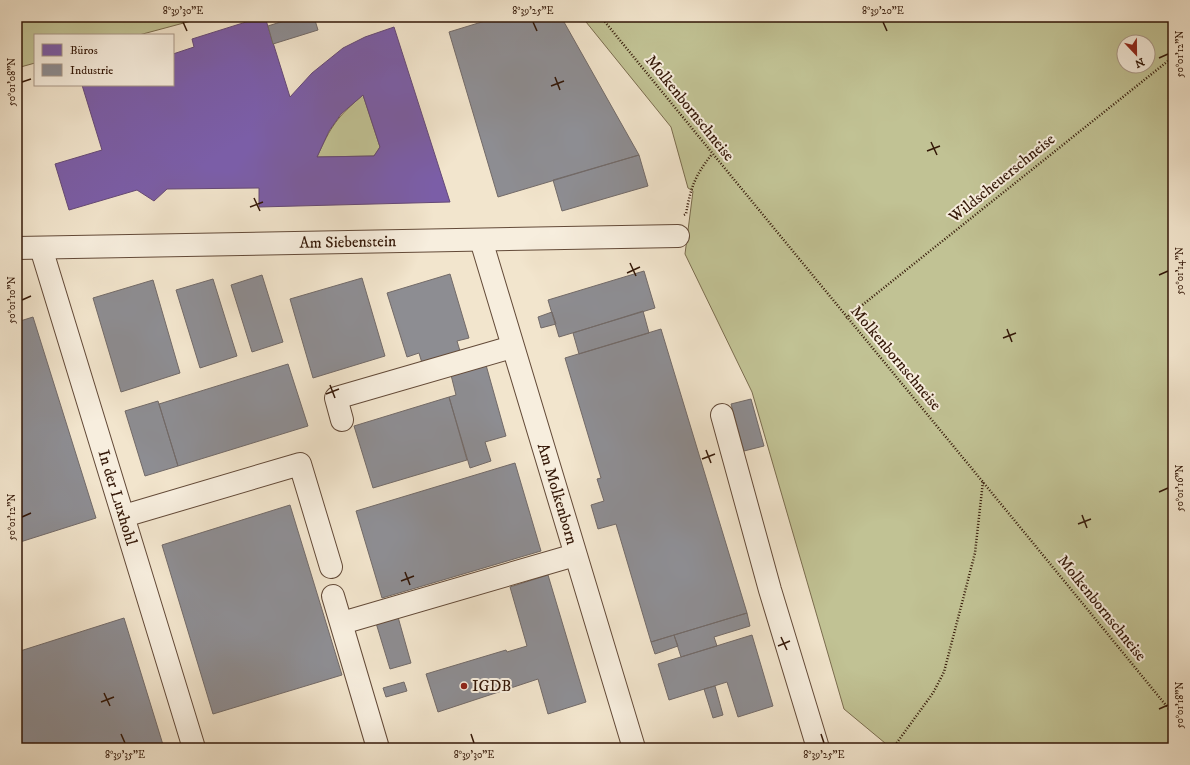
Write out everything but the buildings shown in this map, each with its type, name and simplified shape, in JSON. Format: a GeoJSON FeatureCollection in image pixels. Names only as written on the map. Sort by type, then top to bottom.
{"type":"FeatureCollection","features":[{"type":"Feature","properties":{"kind":"street","name":"Am Siebenstein"},"geometry":{"type":"LineString","coordinates":[[17,248],[673,236]]}},
{"type":"Feature","properties":{"kind":"street","name":"Am Molkenborn"},"geometry":{"type":"LineString","coordinates":[[481,240],[634,748]]}},
{"type":"Feature","properties":{"kind":"street","name":"In der Luxhohl"},"geometry":{"type":"LineString","coordinates":[[41,248],[194,748]]}},
{"type":"Feature","properties":{"kind":"street"},"geometry":{"type":"LineString","coordinates":[[342,420],[336,398],[512,347]]}},
{"type":"Feature","properties":{"kind":"street"},"geometry":{"type":"LineString","coordinates":[[722,415],[770,590],[818,748]]}},
{"type":"Feature","properties":{"kind":"street"},"geometry":{"type":"LineString","coordinates":[[124,516],[300,464],[331,567]]}},
{"type":"Feature","properties":{"kind":"street"},"geometry":{"type":"LineString","coordinates":[[342,622],[575,555]]}},
{"type":"Feature","properties":{"kind":"street"},"geometry":{"type":"LineString","coordinates":[[333,596],[342,622],[378,748]]}},
{"type":"Feature","properties":{"kind":"path","name":"Molkenbornschneise"},"geometry":{"type":"LineString","coordinates":[[601,17],[846,318],[983,481],[1173,714]]}},
{"type":"Feature","properties":{"kind":"path","name":"Wildscheuerschneise"},"geometry":{"type":"LineString","coordinates":[[846,318],[1173,57]]}},
{"type":"Feature","properties":{"kind":"path"},"geometry":{"type":"LineString","coordinates":[[673,236],[679,220],[686,214],[690,191],[697,174],[712,154]]}},
{"type":"Feature","properties":{"kind":"path"},"geometry":{"type":"LineString","coordinates":[[893,748],[933,693],[944,672],[975,552],[983,481]]}},
{"type":"Feature","properties":{"kind":"green space"},"geometry":{"type":"Polygon","coordinates":[[[17,17],[206,17],[143,34],[34,34],[34,63],[17,68],[17,17]]]}},
{"type":"Feature","properties":{"kind":"green space"},"geometry":{"type":"Polygon","coordinates":[[[582,17],[1173,17],[1173,748],[891,748],[844,709],[752,392],[685,254],[693,191],[688,188],[671,127],[582,17]]]}},
{"type":"Feature","properties":{"kind":"green space"},"geometry":{"type":"Polygon","coordinates":[[[363,95],[380,147],[374,156],[317,157],[326,137],[341,116],[363,95]]]}},
{"type":"Feature","properties":{"kind":"place","name":"IGDB"},"geometry":{"type":"Point","coordinates":[464,686]}}]}
